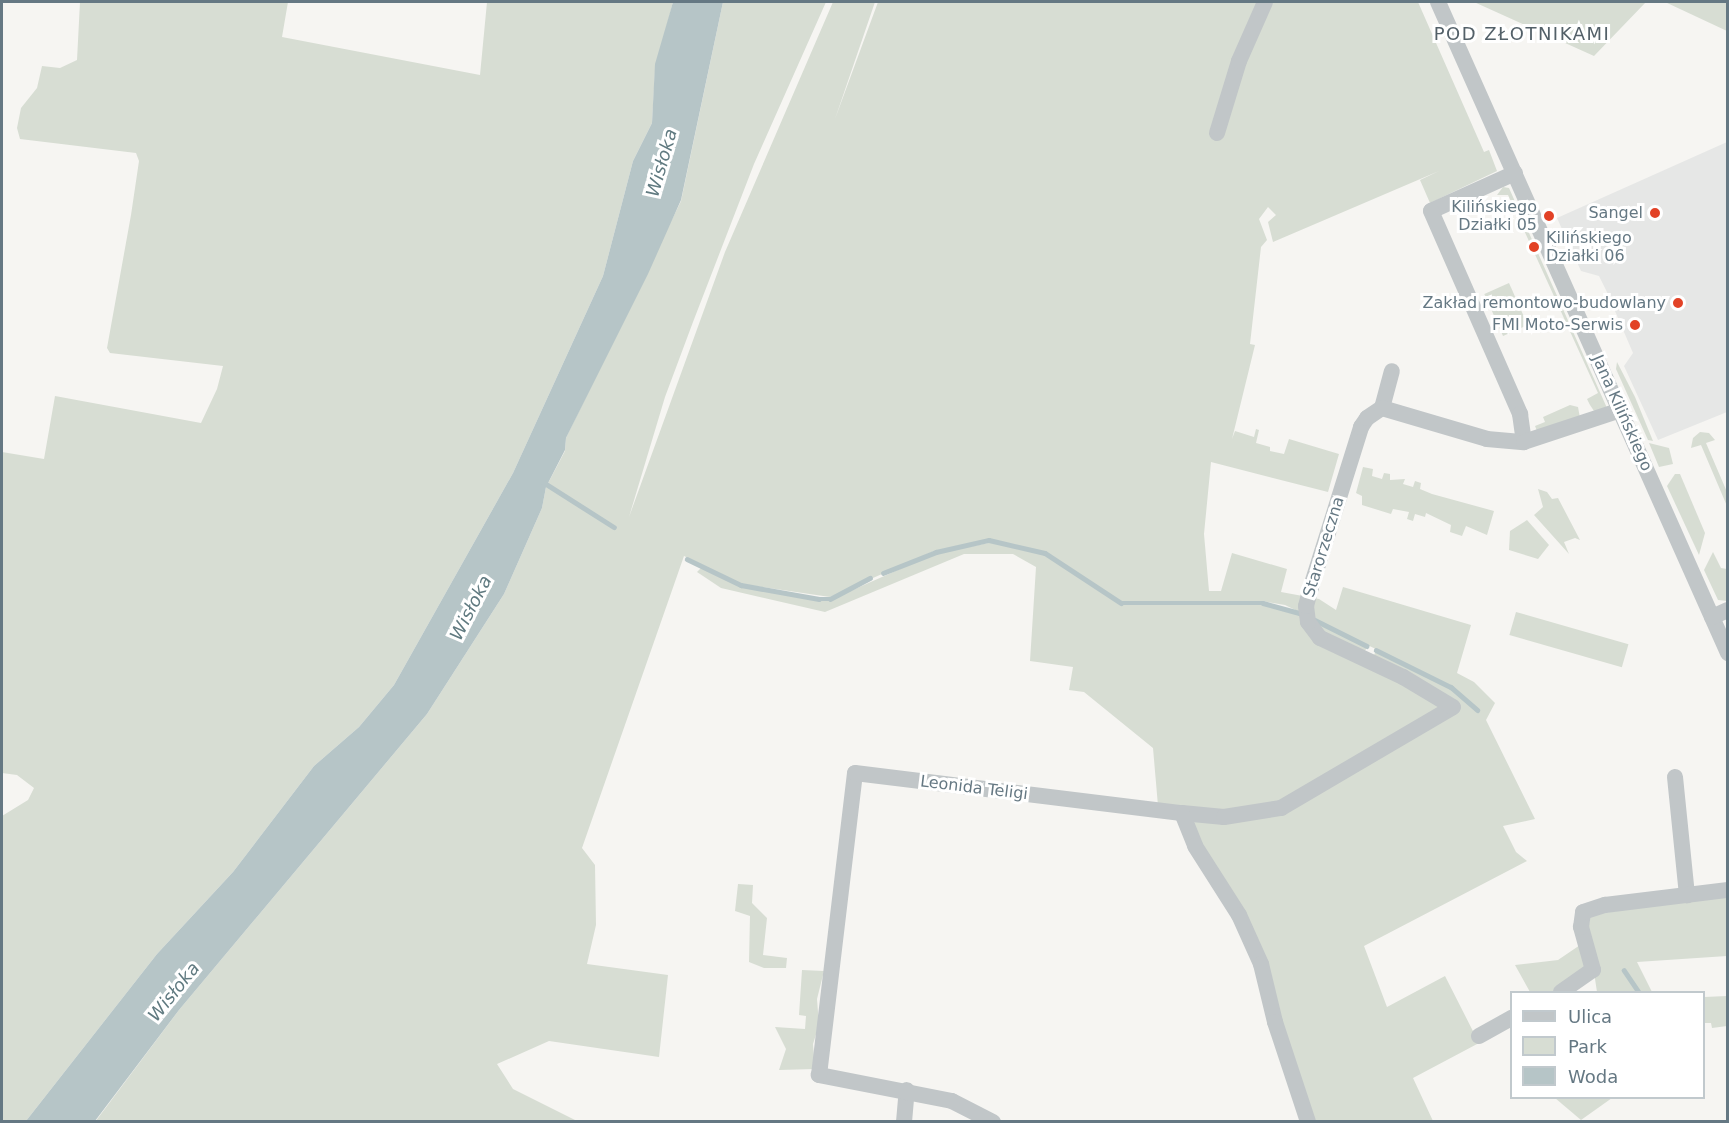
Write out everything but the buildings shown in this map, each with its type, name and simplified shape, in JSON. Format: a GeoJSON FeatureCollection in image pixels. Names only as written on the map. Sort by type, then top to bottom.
{"type":"FeatureCollection","features":[{"type":"Feature","properties":{"kind":"street"},"geometry":{"type":"LineString","coordinates":[[1217,133],[1239,61],[1265,2]]}},
{"type":"Feature","properties":{"kind":"street","name":"Jana Kilińskiego"},"geometry":{"type":"LineString","coordinates":[[1438,2],[1728,653]]}},
{"type":"Feature","properties":{"kind":"street"},"geometry":{"type":"LineString","coordinates":[[1515,173],[1431,210],[1520,414],[1524,442]]}},
{"type":"Feature","properties":{"kind":"street"},"geometry":{"type":"LineString","coordinates":[[1392,371],[1382,408],[1487,439],[1524,442],[1621,410]]}},
{"type":"Feature","properties":{"kind":"street","name":"Starorzeczna"},"geometry":{"type":"LineString","coordinates":[[1182,813],[1224,817],[1281,808],[1453,707],[1403,677],[1320,638],[1308,622],[1306,606],[1311,587],[1360,427],[1382,408]]}},
{"type":"Feature","properties":{"kind":"street"},"geometry":{"type":"LineString","coordinates":[[1712,617],[1728,610]]}},
{"type":"Feature","properties":{"kind":"street","name":"Leonida Teligi"},"geometry":{"type":"LineString","coordinates":[[907,1090],[819,1075],[855,773],[1182,813]]}},
{"type":"Feature","properties":{"kind":"street"},"geometry":{"type":"LineString","coordinates":[[1675,777],[1687,895]]}},
{"type":"Feature","properties":{"kind":"street"},"geometry":{"type":"LineString","coordinates":[[1182,813],[1195,846],[1239,915],[1261,964],[1275,1022],[1308,1122]]}},
{"type":"Feature","properties":{"kind":"street"},"geometry":{"type":"LineString","coordinates":[[1564,991],[1593,970],[1581,927],[1583,912],[1605,905],[1728,890]]}},
{"type":"Feature","properties":{"kind":"street"},"geometry":{"type":"LineString","coordinates":[[1479,1036],[1510,1019]]}},
{"type":"Feature","properties":{"kind":"street"},"geometry":{"type":"LineString","coordinates":[[904,1122],[907,1090],[952,1101],[993,1122]]}},
{"type":"Feature","properties":{"kind":"shaded area"},"geometry":{"type":"Polygon","coordinates":[[[1727,142],[1727,412],[1658,440],[1624,366],[1633,353],[1606,290],[1599,276],[1581,271],[1557,218],[1727,142]]]}},
{"type":"Feature","properties":{"kind":"green space"},"geometry":{"type":"Polygon","coordinates":[[[80,2],[288,2],[282,37],[480,75],[487,2],[673,2],[655,71],[652,123],[633,161],[603,276],[513,473],[394,685],[359,727],[314,766],[233,872],[157,954],[26,1121],[2,1121],[2,816],[28,800],[34,788],[17,775],[2,773],[2,452],[44,459],[55,396],[201,423],[217,389],[223,366],[110,353],[107,348],[131,215],[139,161],[136,153],[20,139],[17,128],[21,108],[37,88],[42,66],[60,68],[77,60],[80,2]]]}},
{"type":"Feature","properties":{"kind":"green space"},"geometry":{"type":"Polygon","coordinates":[[[723,2],[826,2],[754,164],[693,322],[665,397],[629,517],[725,252],[833,2],[875,2],[835,119],[878,2],[1418,2],[1484,152],[1489,150],[1497,171],[1430,203],[1420,180],[1439,171],[1273,242],[1268,222],[1276,215],[1268,207],[1259,219],[1267,240],[1261,247],[1250,344],[1255,345],[1232,439],[1235,431],[1254,437],[1256,429],[1259,430],[1256,443],[1270,447],[1270,451],[1284,454],[1289,439],[1339,454],[1328,492],[1211,462],[1204,534],[1209,591],[1221,591],[1232,553],[1287,569],[1281,592],[1319,599],[1336,610],[1343,587],[1471,625],[1457,673],[1474,682],[1495,703],[1486,720],[1535,819],[1503,826],[1516,852],[1527,861],[1364,946],[1387,1007],[1445,976],[1479,1043],[1413,1078],[1433,1121],[1313,1121],[1266,969],[1187,825],[1158,806],[1153,748],[1084,692],[1069,690],[1073,667],[1030,661],[1036,567],[1013,554],[964,554],[825,612],[721,588],[697,572],[701,568],[741,586],[830,600],[934,554],[998,541],[989,539],[934,551],[830,597],[741,584],[684,556],[582,848],[595,865],[596,925],[587,964],[668,975],[659,1057],[549,1041],[497,1064],[513,1089],[577,1121],[95,1122],[179,1010],[427,714],[504,594],[542,508],[546,487],[565,451],[566,438],[681,201],[723,2]],[[999,541],[1047,555],[1122,605],[1263,603],[1294,611],[1367,647],[1365,651],[1374,655],[1376,651],[1451,688],[1477,709],[1452,686],[1285,605],[1262,601],[1122,602],[1046,552],[999,541]]]}},
{"type":"Feature","properties":{"kind":"green space"},"geometry":{"type":"Polygon","coordinates":[[[1474,2],[1646,2],[1594,56],[1474,2]]]}},
{"type":"Feature","properties":{"kind":"green space"},"geometry":{"type":"Polygon","coordinates":[[[1665,2],[1727,2],[1727,31],[1665,2]]]}},
{"type":"Feature","properties":{"kind":"green space"},"geometry":{"type":"Polygon","coordinates":[[[1503,187],[1509,188],[1607,408],[1594,411],[1587,399],[1598,393],[1508,195],[1497,195],[1503,187]]]}},
{"type":"Feature","properties":{"kind":"green space"},"geometry":{"type":"Polygon","coordinates":[[[1509,283],[1528,325],[1503,336],[1484,294],[1509,283]]]}},
{"type":"Feature","properties":{"kind":"green space"},"geometry":{"type":"Polygon","coordinates":[[[1617,362],[1635,397],[1653,441],[1648,440],[1616,369],[1617,362]]]}},
{"type":"Feature","properties":{"kind":"green space"},"geometry":{"type":"Polygon","coordinates":[[[1570,405],[1578,407],[1580,418],[1537,431],[1535,426],[1545,422],[1543,417],[1570,405]]]}},
{"type":"Feature","properties":{"kind":"green space"},"geometry":{"type":"Polygon","coordinates":[[[1700,432],[1709,433],[1715,440],[1706,443],[1727,492],[1727,506],[1701,445],[1691,448],[1693,438],[1700,432]]]}},
{"type":"Feature","properties":{"kind":"green space"},"geometry":{"type":"Polygon","coordinates":[[[1649,443],[1669,448],[1673,464],[1659,467],[1649,443]]]}},
{"type":"Feature","properties":{"kind":"green space"},"geometry":{"type":"Polygon","coordinates":[[[1363,467],[1373,469],[1372,476],[1382,479],[1384,473],[1390,474],[1390,480],[1405,479],[1403,484],[1413,487],[1415,481],[1421,483],[1420,489],[1432,494],[1494,511],[1487,535],[1466,526],[1462,536],[1450,532],[1451,525],[1426,513],[1425,517],[1415,514],[1413,521],[1407,519],[1409,512],[1393,509],[1391,514],[1362,505],[1362,496],[1356,493],[1363,467]]]}},
{"type":"Feature","properties":{"kind":"green space"},"geometry":{"type":"Polygon","coordinates":[[[1675,474],[1680,474],[1705,533],[1699,555],[1667,486],[1675,474]]]}},
{"type":"Feature","properties":{"kind":"green space"},"geometry":{"type":"Polygon","coordinates":[[[1538,489],[1547,492],[1552,499],[1558,498],[1580,540],[1575,538],[1564,542],[1569,554],[1534,515],[1543,507],[1538,489]]]}},
{"type":"Feature","properties":{"kind":"green space"},"geometry":{"type":"Polygon","coordinates":[[[1527,520],[1549,545],[1538,559],[1509,550],[1510,531],[1527,520]]]}},
{"type":"Feature","properties":{"kind":"green space"},"geometry":{"type":"Polygon","coordinates":[[[1713,552],[1721,568],[1727,569],[1727,601],[1718,600],[1704,570],[1713,552]]]}},
{"type":"Feature","properties":{"kind":"green space"},"geometry":{"type":"Polygon","coordinates":[[[1516,612],[1628,644],[1622,667],[1509,635],[1516,612]]]}},
{"type":"Feature","properties":{"kind":"green space"},"geometry":{"type":"Polygon","coordinates":[[[738,884],[753,885],[752,903],[767,918],[763,955],[787,958],[786,968],[764,968],[749,962],[750,916],[735,911],[738,884]]]}},
{"type":"Feature","properties":{"kind":"green space"},"geometry":{"type":"Polygon","coordinates":[[[1727,894],[1727,956],[1637,962],[1652,991],[1597,991],[1588,933],[1590,915],[1727,894]]]}},
{"type":"Feature","properties":{"kind":"green space"},"geometry":{"type":"Polygon","coordinates":[[[1583,943],[1587,967],[1553,991],[1529,991],[1515,965],[1558,960],[1583,943]]]}},
{"type":"Feature","properties":{"kind":"green space"},"geometry":{"type":"Polygon","coordinates":[[[802,970],[824,971],[817,999],[819,1025],[813,1044],[815,1069],[779,1070],[786,1049],[775,1027],[805,1029],[806,1016],[799,1015],[802,970]]]}},
{"type":"Feature","properties":{"kind":"green space"},"geometry":{"type":"Polygon","coordinates":[[[1727,996],[1727,1026],[1712,1028],[1711,1023],[1705,1023],[1705,997],[1727,996]]]}},
{"type":"Feature","properties":{"kind":"green space"},"geometry":{"type":"Polygon","coordinates":[[[1556,1099],[1611,1099],[1581,1120],[1556,1099]]]}},
{"type":"Feature","properties":{"kind":"water","name":"Wisłoka"},"geometry":{"type":"Polygon","coordinates":[[[673,2],[723,2],[681,200],[648,274],[566,438],[565,450],[546,487],[542,508],[504,594],[427,714],[179,1010],[95,1121],[26,1121],[157,954],[233,872],[314,766],[359,727],[394,685],[513,473],[603,276],[633,161],[652,123],[655,64],[673,2]]]}},
{"type":"Feature","properties":{"kind":"waterway"},"geometry":{"type":"LineString","coordinates":[[543,482],[614,527]]}},
{"type":"Feature","properties":{"kind":"waterway"},"geometry":{"type":"LineString","coordinates":[[883,573],[936,552],[989,540],[1045,553],[1121,603],[1263,603],[1303,614]]}},
{"type":"Feature","properties":{"kind":"waterway"},"geometry":{"type":"LineString","coordinates":[[687,559],[741,585],[819,599],[830,599],[870,578]]}},
{"type":"Feature","properties":{"kind":"waterway"},"geometry":{"type":"LineString","coordinates":[[1313,619],[1367,646]]}},
{"type":"Feature","properties":{"kind":"waterway"},"geometry":{"type":"LineString","coordinates":[[1376,650],[1451,687],[1477,710]]}},
{"type":"Feature","properties":{"kind":"waterway"},"geometry":{"type":"LineString","coordinates":[[1624,970],[1638,991]]}},
{"type":"Feature","properties":{"kind":"place","name":"Sangel"},"geometry":{"type":"Point","coordinates":[1655,213]}},
{"type":"Feature","properties":{"kind":"place","name":"Kilińskiego Działki 05"},"geometry":{"type":"Point","coordinates":[1549,216]}},
{"type":"Feature","properties":{"kind":"place","name":"Kilińskiego Działki 06"},"geometry":{"type":"Point","coordinates":[1534,247]}},
{"type":"Feature","properties":{"kind":"place","name":"Zakład remontowo-budowlany"},"geometry":{"type":"Point","coordinates":[1678,303]}},
{"type":"Feature","properties":{"kind":"place","name":"FMI Moto-Serwis"},"geometry":{"type":"Point","coordinates":[1635,325]}},
{"type":"Feature","properties":{"kind":"district","name":"POD ZŁOTNIKAMI"},"geometry":{"type":"Point","coordinates":[1522,34]}}]}
